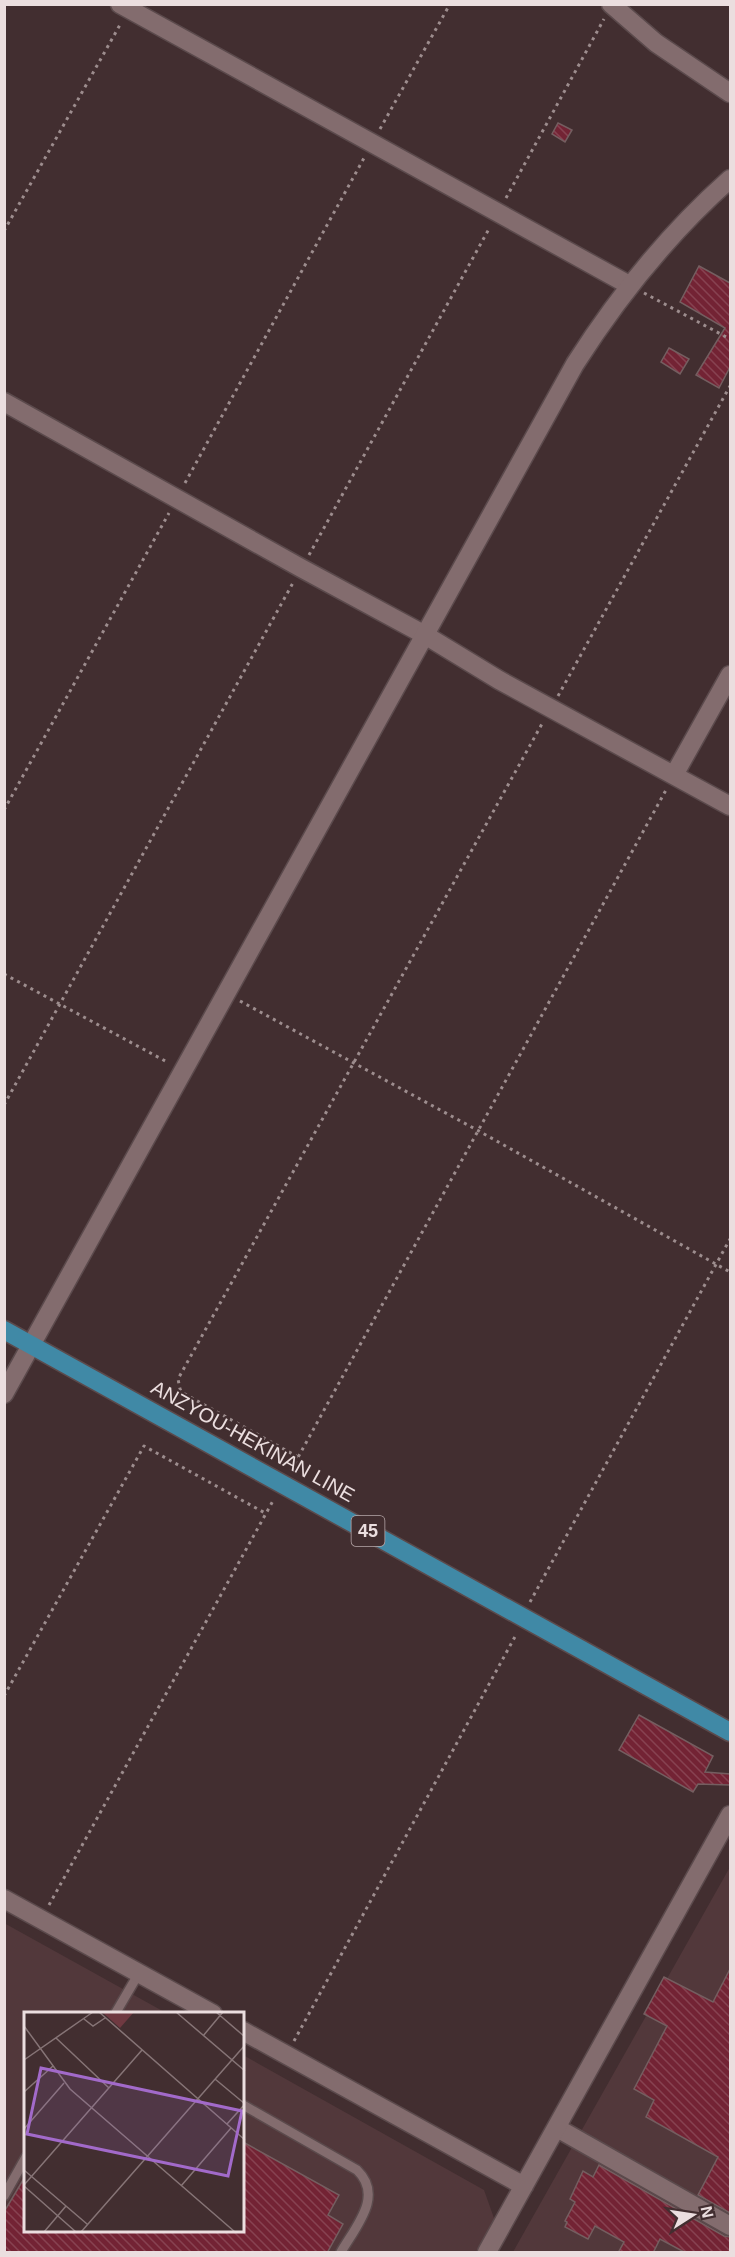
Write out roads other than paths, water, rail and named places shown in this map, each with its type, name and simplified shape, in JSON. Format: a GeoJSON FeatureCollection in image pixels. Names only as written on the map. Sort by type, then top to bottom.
{"type":"FeatureCollection","features":[{"type":"Feature","properties":{"kind":"main road","name":"ANZYOU-HEKINAN LINE"},"geometry":{"type":"LineString","coordinates":[[4,1330],[730,1732]]}},
{"type":"Feature","properties":{"kind":"street"},"geometry":{"type":"LineString","coordinates":[[611,4],[656,43],[730,93]]}},
{"type":"Feature","properties":{"kind":"street"},"geometry":{"type":"LineString","coordinates":[[126,6],[629,285]]}},
{"type":"Feature","properties":{"kind":"street"},"geometry":{"type":"LineString","coordinates":[[4,1394],[575,364],[629,285],[675,231],[730,179]]}},
{"type":"Feature","properties":{"kind":"street"},"geometry":{"type":"LineString","coordinates":[[4,402],[425,635],[499,680],[730,806]]}},
{"type":"Feature","properties":{"kind":"street"},"geometry":{"type":"LineString","coordinates":[[674,775],[730,675]]}},
{"type":"Feature","properties":{"kind":"street"},"geometry":{"type":"LineString","coordinates":[[487,2253],[730,1815]]}},
{"type":"Feature","properties":{"kind":"street"},"geometry":{"type":"LineString","coordinates":[[4,1899],[209,2012]]}},
{"type":"Feature","properties":{"kind":"street"},"geometry":{"type":"LineString","coordinates":[[244,2032],[524,2186]]}},
{"type":"Feature","properties":{"kind":"street"},"geometry":{"type":"LineString","coordinates":[[557,2128],[730,2226]]}},
{"type":"Feature","properties":{"kind":"lane"},"geometry":{"type":"LineString","coordinates":[[116,2012],[139,1973]]}},
{"type":"Feature","properties":{"kind":"lane"},"geometry":{"type":"LineString","coordinates":[[244,2106],[357,2170],[366,2179],[369,2190],[368,2204],[341,2253]]}},
{"type":"Feature","properties":{"kind":"lane"},"geometry":{"type":"LineString","coordinates":[[4,2196],[24,2161]]}}]}
